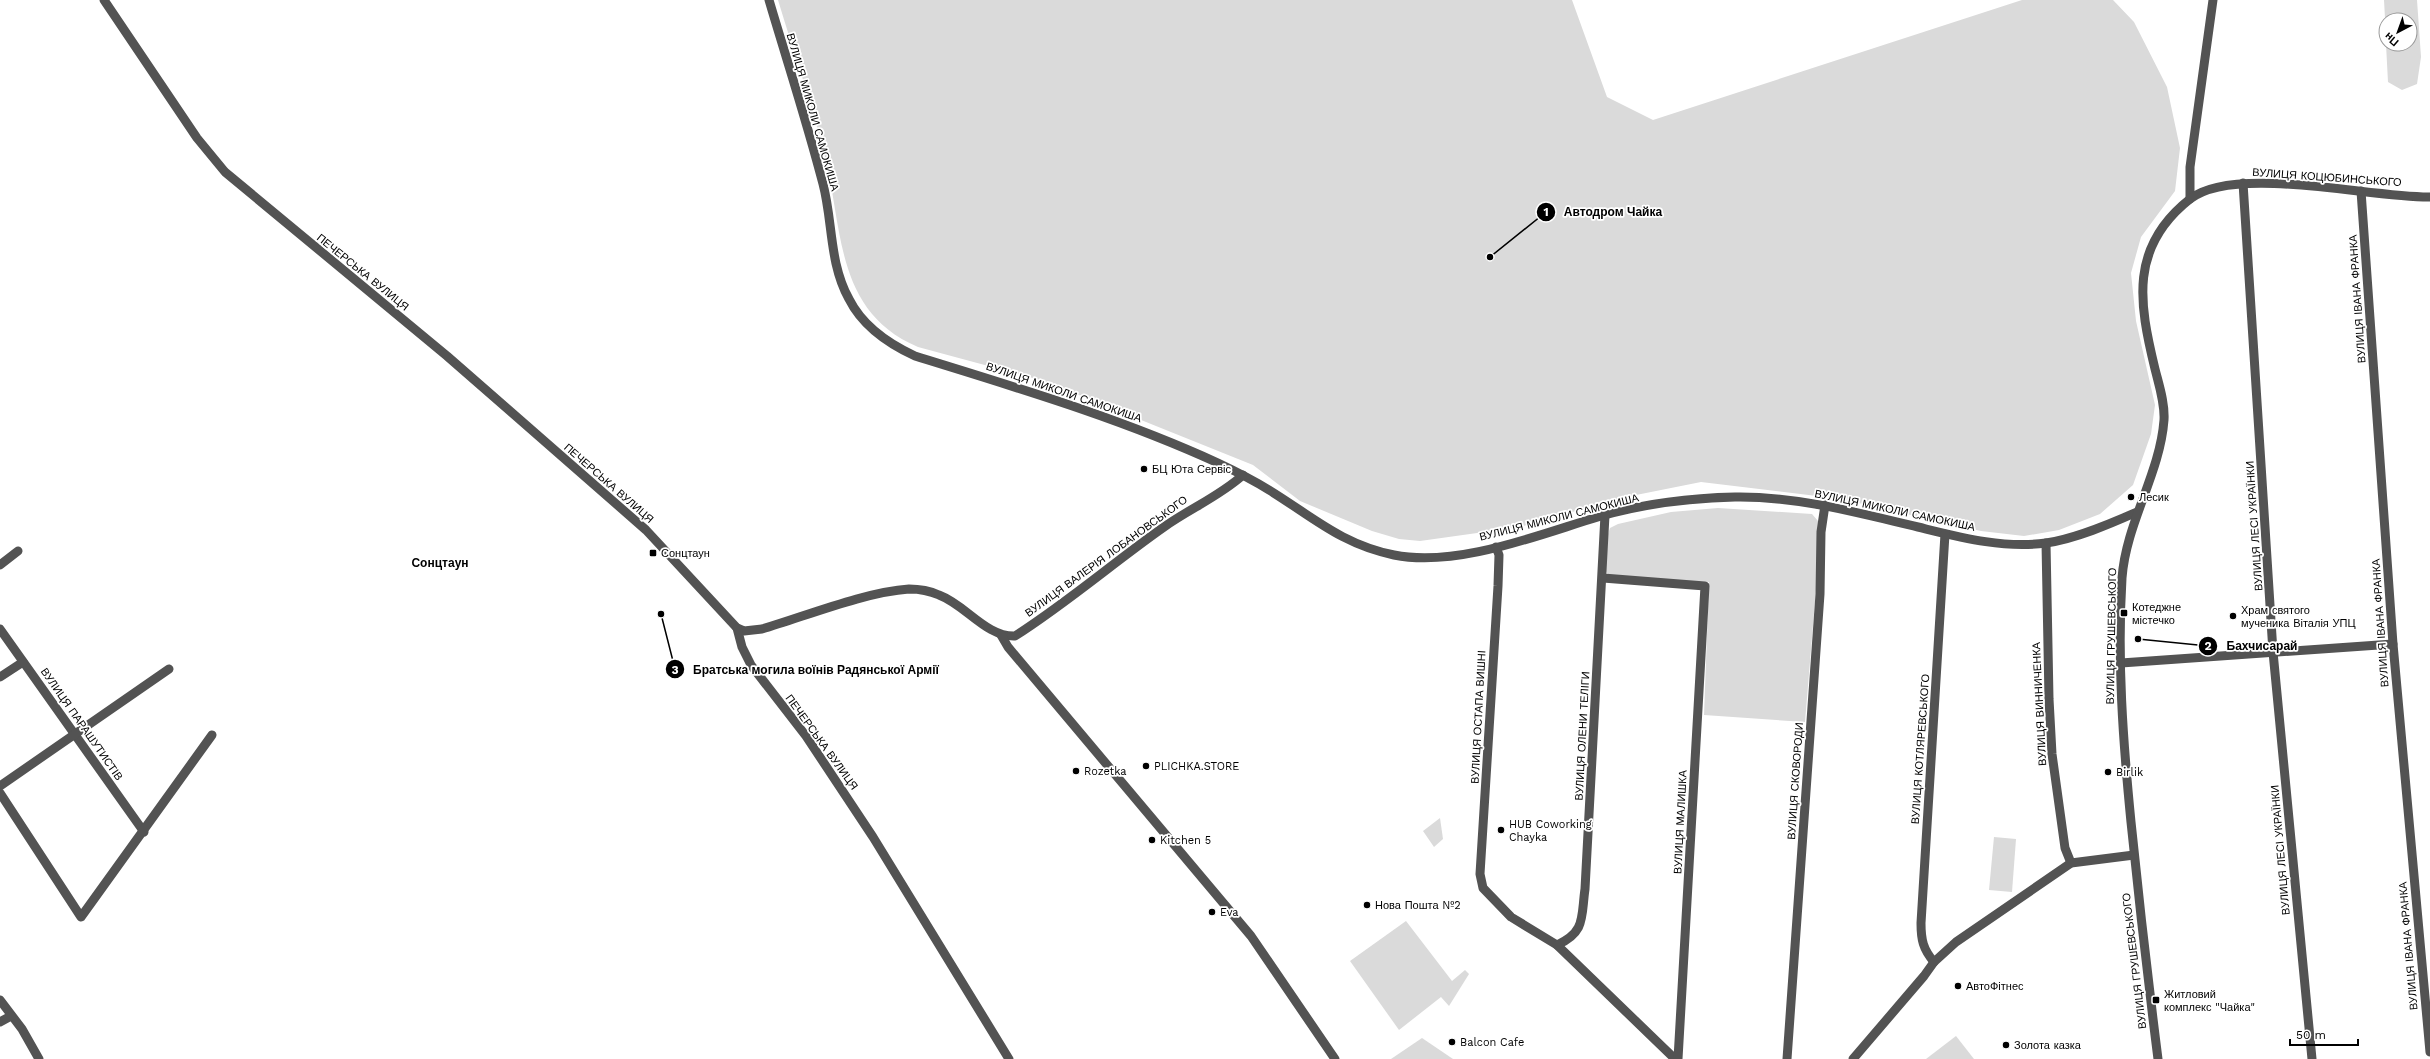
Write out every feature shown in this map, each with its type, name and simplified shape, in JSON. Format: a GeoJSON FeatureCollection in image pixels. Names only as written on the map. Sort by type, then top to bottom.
{"type":"FeatureCollection","features":[{"type":"Feature","properties":{"kind":"street","name":"ПЕЧЕРСЬКА ВУЛИЦЯ"},"geometry":{"type":"LineString","coordinates":[[104,0],[197,138],[226,172],[447,356],[646,530],[737,628],[742,648],[751,665],[806,736],[873,837],[1010,1059]]}},
{"type":"Feature","properties":{"kind":"street","name":"ВУЛИЦЯ МИКОЛИ САМОКИША"},"geometry":{"type":"LineString","coordinates":[[769,0],[823,185],[837,267],[849,300],[862,317],[888,341],[915,356],[1115,420],[1243,475],[1268,489],[1331,532],[1376,550],[1396,555],[1431,557],[1496,547],[1605,515],[1671,503],[1737,497],[1825,505],[1980,541],[2046,543],[2109,525],[2137,512]]}},
{"type":"Feature","properties":{"kind":"street"},"geometry":{"type":"LineString","coordinates":[[2190,200],[2190,166],[2213,0]]}},
{"type":"Feature","properties":{"kind":"street","name":"ВУЛИЦЯ КОЦЮБИНСЬКОГО"},"geometry":{"type":"LineString","coordinates":[[2164,225],[2190,200],[2204,190],[2224,184],[2243,183],[2430,197]]}},
{"type":"Feature","properties":{"kind":"street","name":"ВУЛИЦЯ ЛЕСІ УКРАЇНКИ"},"geometry":{"type":"LineString","coordinates":[[2243,183],[2273,652],[2312,1059]]}},
{"type":"Feature","properties":{"kind":"street","name":"ВУЛИЦЯ ІВАНА ФРАНКА"},"geometry":{"type":"LineString","coordinates":[[2361,191],[2393,644],[2430,1052]]}},
{"type":"Feature","properties":{"kind":"street","name":"ВУЛИЦЯ ГРУШЕВСЬКОГО"},"geometry":{"type":"LineString","coordinates":[[2158,1059],[2134,855],[2122,721],[2120,662],[2122,575],[2137,512],[2152,470],[2164,417],[2162,396],[2145,328],[2141,287],[2144,267],[2151,247],[2164,225]]}},
{"type":"Feature","properties":{"kind":"street","name":"ВУЛИЦЯ ВАЛЕРІЯ ЛОБАНОВСЬКОГО"},"geometry":{"type":"LineString","coordinates":[[1001,635],[1015,636],[1031,626],[1163,528],[1192,508],[1232,485],[1243,475]]}},
{"type":"Feature","properties":{"kind":"street","name":"ВУЛИЦЯ СКОВОРОДИ"},"geometry":{"type":"LineString","coordinates":[[1787,1059],[1825,505]]}},
{"type":"Feature","properties":{"kind":"street","name":"ВУЛИЦЯ ОЛЕНИ ТЕЛІГИ"},"geometry":{"type":"LineString","coordinates":[[1557,945],[1575,935],[1581,920],[1603,578],[1605,515]]}},
{"type":"Feature","properties":{"kind":"street","name":"ВУЛИЦЯ КОТЛЯРЕВСЬКОГО"},"geometry":{"type":"LineString","coordinates":[[1934,962],[1924,951],[1921,939],[1921,923],[1945,534]]}},
{"type":"Feature","properties":{"kind":"street","name":"ВУЛИЦЯ ВИННИЧЕНКА"},"geometry":{"type":"LineString","coordinates":[[2046,543],[2049,699],[2052,754],[2065,848],[2071,863]]}},
{"type":"Feature","properties":{"kind":"street","name":"ВУЛИЦЯ ОСТАПА ВИШНІ"},"geometry":{"type":"LineString","coordinates":[[1496,547],[1499,555],[1498,586],[1480,874],[1483,888],[1510,917],[1557,945]]}},
{"type":"Feature","properties":{"kind":"street"},"geometry":{"type":"LineString","coordinates":[[0,565],[18,551]]}},
{"type":"Feature","properties":{"kind":"street","name":"ВУЛИЦЯ МАЛИШКА"},"geometry":{"type":"LineString","coordinates":[[1603,578],[1705,586],[1678,1059]]}},
{"type":"Feature","properties":{"kind":"street"},"geometry":{"type":"LineString","coordinates":[[737,628],[744,631],[762,629],[871,596],[910,589],[931,592],[951,600],[1001,635],[1008,647],[1251,936],[1335,1059]]}},
{"type":"Feature","properties":{"kind":"street","name":"ВУЛИЦЯ ПАРАШУТИСТІВ"},"geometry":{"type":"LineString","coordinates":[[0,629],[144,832]]}},
{"type":"Feature","properties":{"kind":"street"},"geometry":{"type":"LineString","coordinates":[[2120,662],[2393,644]]}},
{"type":"Feature","properties":{"kind":"street"},"geometry":{"type":"LineString","coordinates":[[0,677],[23,662]]}},
{"type":"Feature","properties":{"kind":"street"},"geometry":{"type":"LineString","coordinates":[[0,786],[75,736],[169,669]]}},
{"type":"Feature","properties":{"kind":"street"},"geometry":{"type":"LineString","coordinates":[[0,793],[81,917],[144,832],[212,735]]}},
{"type":"Feature","properties":{"kind":"street"},"geometry":{"type":"LineString","coordinates":[[1853,1059],[1924,976],[1934,962],[1956,942],[2071,863],[2134,855]]}},
{"type":"Feature","properties":{"kind":"street"},"geometry":{"type":"LineString","coordinates":[[1557,945],[1675,1059]]}},
{"type":"Feature","properties":{"kind":"street"},"geometry":{"type":"LineString","coordinates":[[0,1000],[39,1059]]}},
{"type":"Feature","properties":{"kind":"street"},"geometry":{"type":"LineString","coordinates":[[0,1022],[11,1016]]}},
{"type":"Feature","properties":{"kind":"shaded area"},"geometry":{"type":"Polygon","coordinates":[[[778,0],[1572,0],[1607,97],[1653,120],[2022,0],[2113,0],[2134,22],[2167,87],[2180,148],[2175,191],[2141,237],[2131,273],[2136,321],[2155,405],[2151,434],[2133,485],[2100,514],[2059,530],[2024,536],[1981,531],[1841,499],[1701,482],[1621,498],[1520,527],[1420,541],[1399,539],[1372,531],[1300,501],[1253,465],[1044,381],[918,347],[891,332],[871,313],[857,291],[848,268],[841,242],[821,141],[778,0]]]}},
{"type":"Feature","properties":{"kind":"shaded area"},"geometry":{"type":"Polygon","coordinates":[[[2384,0],[2417,0],[2418,12],[2385,12],[2384,0]]]}},
{"type":"Feature","properties":{"kind":"shaded area"},"geometry":{"type":"Polygon","coordinates":[[[2418,14],[2421,57],[2417,84],[2402,90],[2388,82],[2386,52],[2418,52],[2418,14]]]}},
{"type":"Feature","properties":{"kind":"shaded area"},"geometry":{"type":"Polygon","coordinates":[[[1718,508],[1812,514],[1818,521],[1816,589],[1805,722],[1704,715],[1709,582],[1610,576],[1605,571],[1607,537],[1610,528],[1618,524],[1671,512],[1718,508]]]}},
{"type":"Feature","properties":{"kind":"shaded area"},"geometry":{"type":"Polygon","coordinates":[[[1440,818],[1443,839],[1434,847],[1423,831],[1440,818]]]}},
{"type":"Feature","properties":{"kind":"shaded area"},"geometry":{"type":"Polygon","coordinates":[[[1994,837],[2016,839],[2012,892],[1989,890],[1994,837]]]}},
{"type":"Feature","properties":{"kind":"shaded area"},"geometry":{"type":"Polygon","coordinates":[[[1406,921],[1452,981],[1465,970],[1469,974],[1449,1006],[1441,997],[1399,1030],[1350,961],[1406,921]]]}},
{"type":"Feature","properties":{"kind":"shaded area"},"geometry":{"type":"Polygon","coordinates":[[[1956,1036],[1974,1059],[1926,1059],[1956,1036]]]}},
{"type":"Feature","properties":{"kind":"shaded area"},"geometry":{"type":"Polygon","coordinates":[[[1422,1038],[1453,1059],[1391,1059],[1422,1038]]]}},
{"type":"Feature","properties":{"kind":"place","name":"Автодром Чайка"},"geometry":{"type":"Point","coordinates":[1490,257]}},
{"type":"Feature","properties":{"kind":"place","name":"БЦ Юта Сервіс"},"geometry":{"type":"Point","coordinates":[1144,469]}},
{"type":"Feature","properties":{"kind":"place","name":"Лесик"},"geometry":{"type":"Point","coordinates":[2131,497]}},
{"type":"Feature","properties":{"kind":"place","name":"Сонцтаун"},"geometry":{"type":"Point","coordinates":[653,553]}},
{"type":"Feature","properties":{"kind":"place","name":"Котеджне містечко"},"geometry":{"type":"Point","coordinates":[2124,613]}},
{"type":"Feature","properties":{"kind":"place","name":"Братська могила воїнів Радянської Армії"},"geometry":{"type":"Point","coordinates":[661,614]}},
{"type":"Feature","properties":{"kind":"place","name":"Храм святого мученика Віталія УПЦ"},"geometry":{"type":"Point","coordinates":[2233,616]}},
{"type":"Feature","properties":{"kind":"place","name":"Бахчисарай"},"geometry":{"type":"Point","coordinates":[2138,639]}},
{"type":"Feature","properties":{"kind":"place","name":"PLICHKA.STORE"},"geometry":{"type":"Point","coordinates":[1146,766]}},
{"type":"Feature","properties":{"kind":"place","name":"Rozetka"},"geometry":{"type":"Point","coordinates":[1076,771]}},
{"type":"Feature","properties":{"kind":"place","name":"Birlik"},"geometry":{"type":"Point","coordinates":[2108,772]}},
{"type":"Feature","properties":{"kind":"place","name":"HUB Coworking Chayka"},"geometry":{"type":"Point","coordinates":[1501,830]}},
{"type":"Feature","properties":{"kind":"place","name":"Kitchen 5"},"geometry":{"type":"Point","coordinates":[1152,840]}},
{"type":"Feature","properties":{"kind":"place","name":"Нова Пошта №2"},"geometry":{"type":"Point","coordinates":[1367,905]}},
{"type":"Feature","properties":{"kind":"place","name":"Eva"},"geometry":{"type":"Point","coordinates":[1212,912]}},
{"type":"Feature","properties":{"kind":"place","name":"АвтоФітнес"},"geometry":{"type":"Point","coordinates":[1958,986]}},
{"type":"Feature","properties":{"kind":"place","name":"Житловий комплекс \"Чайка\""},"geometry":{"type":"Point","coordinates":[2156,1000]}},
{"type":"Feature","properties":{"kind":"place","name":"Balcon Cafe"},"geometry":{"type":"Point","coordinates":[1452,1042]}},
{"type":"Feature","properties":{"kind":"place","name":"Золота казка"},"geometry":{"type":"Point","coordinates":[2006,1045]}},
{"type":"Feature","properties":{"kind":"district","name":"Сонцтаун"},"geometry":{"type":"Point","coordinates":[440,563]}}]}
